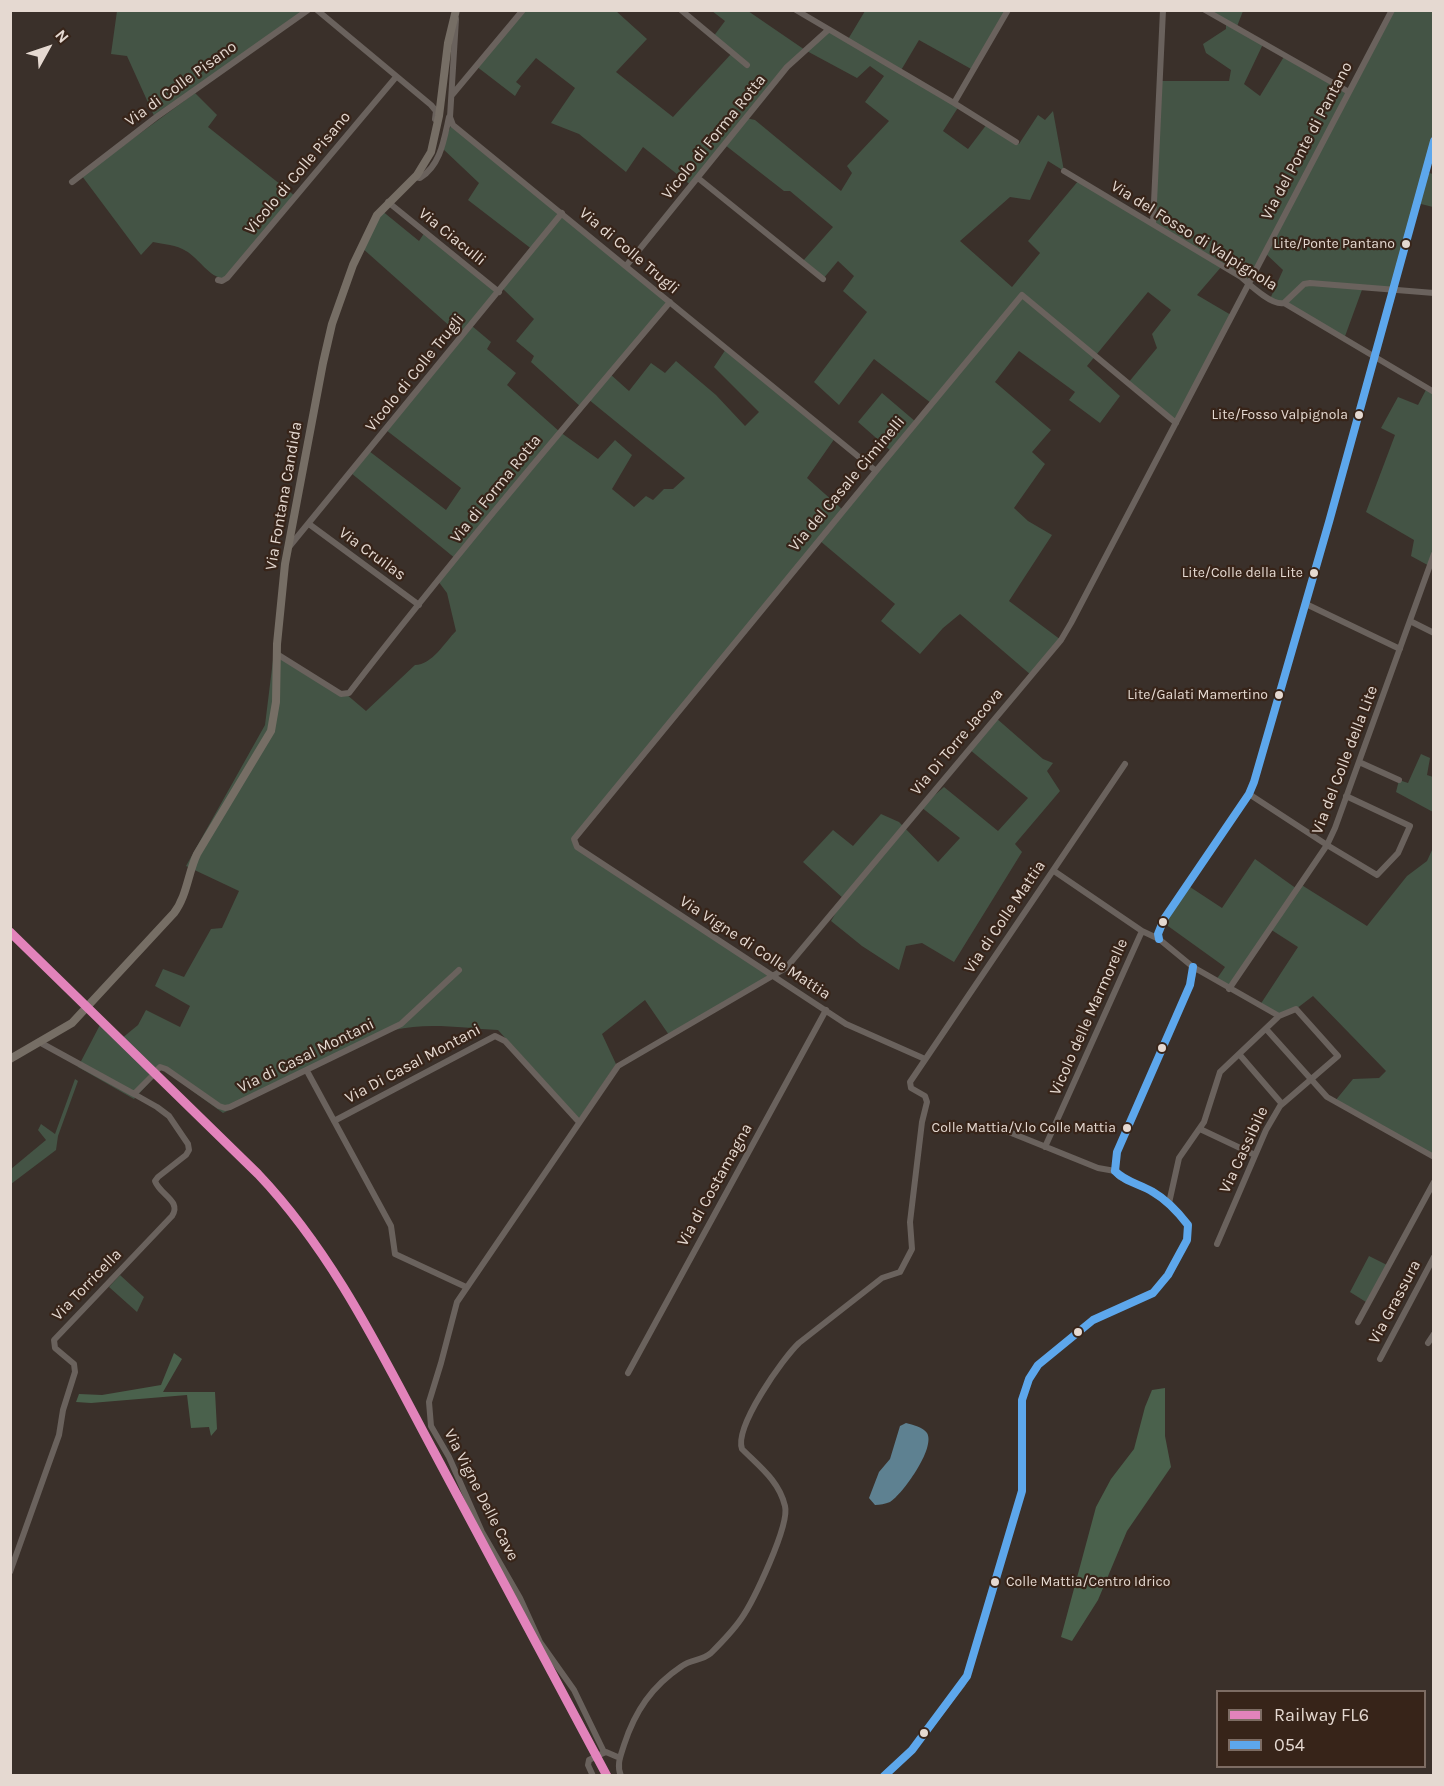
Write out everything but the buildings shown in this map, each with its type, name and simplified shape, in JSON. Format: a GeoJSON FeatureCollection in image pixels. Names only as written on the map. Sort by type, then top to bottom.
{"type":"FeatureCollection","features":[{"type":"Feature","properties":{"kind":"main road","name":"Via Fontana Candida"},"geometry":{"type":"LineString","coordinates":[[10,1059],[57,1034],[177,910],[197,854],[268,737],[275,709],[277,654],[287,549],[322,363],[332,322],[364,240],[377,215],[415,177],[426,162],[432,148],[441,105],[447,49],[456,12]]}},
{"type":"Feature","properties":{"kind":"street","name":"Via di Colle Pisano"},"geometry":{"type":"LineString","coordinates":[[72,182],[155,118],[308,10]]}},
{"type":"Feature","properties":{"kind":"street"},"geometry":{"type":"LineString","coordinates":[[317,10],[431,105],[436,117],[430,140],[432,148]]}},
{"type":"Feature","properties":{"kind":"street"},"geometry":{"type":"LineString","coordinates":[[452,95],[523,10]]}},
{"type":"Feature","properties":{"kind":"street"},"geometry":{"type":"LineString","coordinates":[[681,10],[747,65]]}},
{"type":"Feature","properties":{"kind":"street"},"geometry":{"type":"LineString","coordinates":[[796,10],[1016,142]]}},
{"type":"Feature","properties":{"kind":"street"},"geometry":{"type":"LineString","coordinates":[[954,103],[1008,10]]}},
{"type":"Feature","properties":{"kind":"street"},"geometry":{"type":"LineString","coordinates":[[1153,224],[1163,10]]}},
{"type":"Feature","properties":{"kind":"street"},"geometry":{"type":"LineString","coordinates":[[1205,10],[1349,92]]}},
{"type":"Feature","properties":{"kind":"street","name":"Via del Ponte di Pantano"},"geometry":{"type":"LineString","coordinates":[[1247,284],[1392,10]]}},
{"type":"Feature","properties":{"kind":"street","name":"Via di Colle Trugli"},"geometry":{"type":"LineString","coordinates":[[456,12],[450,119],[454,126],[876,471]]}},
{"type":"Feature","properties":{"kind":"street","name":"Vicolo di Forma Rotta"},"geometry":{"type":"LineString","coordinates":[[626,266],[786,69],[828,30]]}},
{"type":"Feature","properties":{"kind":"street","name":"Vicolo di Colle Pisano"},"geometry":{"type":"LineString","coordinates":[[218,280],[222,281],[227,278],[396,77]]}},
{"type":"Feature","properties":{"kind":"street"},"geometry":{"type":"LineString","coordinates":[[415,177],[420,178],[425,175],[438,159],[451,107]]}},
{"type":"Feature","properties":{"kind":"street"},"geometry":{"type":"LineString","coordinates":[[1159,939],[1158,934],[1164,919],[1248,794],[1265,751],[1434,139]]}},
{"type":"Feature","properties":{"kind":"street","name":"Via del Fosso di Valpignola"},"geometry":{"type":"LineString","coordinates":[[1064,171],[1241,278],[1276,303],[1284,303],[1434,392]]}},
{"type":"Feature","properties":{"kind":"street"},"geometry":{"type":"LineString","coordinates":[[698,178],[823,279]]}},
{"type":"Feature","properties":{"kind":"street","name":"Via Ciaculli"},"geometry":{"type":"LineString","coordinates":[[388,202],[499,292]]}},
{"type":"Feature","properties":{"kind":"street","name":"Vicolo di Colle Trugli"},"geometry":{"type":"LineString","coordinates":[[287,549],[562,213]]}},
{"type":"Feature","properties":{"kind":"street"},"geometry":{"type":"LineString","coordinates":[[1284,303],[1308,283],[1434,292]]}},
{"type":"Feature","properties":{"kind":"street","name":"Via Di Torre Jacova"},"geometry":{"type":"LineString","coordinates":[[578,1121],[621,1062],[775,976],[790,964],[1061,640],[1247,284]]}},
{"type":"Feature","properties":{"kind":"street","name":"Via del Casale Ciminelli"},"geometry":{"type":"LineString","coordinates":[[577,847],[574,842],[576,836],[1022,295],[1176,423]]}},
{"type":"Feature","properties":{"kind":"street","name":"Via di Forma Rotta"},"geometry":{"type":"LineString","coordinates":[[277,654],[346,694],[560,432],[670,302]]}},
{"type":"Feature","properties":{"kind":"street","name":"Via Cruilas"},"geometry":{"type":"LineString","coordinates":[[309,524],[419,605]]}},
{"type":"Feature","properties":{"kind":"street","name":"Via del Colle della Lite"},"geometry":{"type":"LineString","coordinates":[[1229,989],[1326,845],[1335,828],[1434,554]]}},
{"type":"Feature","properties":{"kind":"street"},"geometry":{"type":"LineString","coordinates":[[1306,604],[1400,649]]}},
{"type":"Feature","properties":{"kind":"street"},"geometry":{"type":"LineString","coordinates":[[1410,621],[1434,633]]}},
{"type":"Feature","properties":{"kind":"street"},"geometry":{"type":"LineString","coordinates":[[1359,762],[1399,780]]}},
{"type":"Feature","properties":{"kind":"street","name":"Via di Colle Mattia"},"geometry":{"type":"LineString","coordinates":[[620,1758],[632,1722],[648,1696],[683,1665],[707,1657],[739,1622],[748,1608],[781,1534],[786,1512],[775,1482],[741,1446],[746,1425],[764,1388],[795,1347],[882,1278],[899,1273],[903,1269],[912,1248],[910,1222],[927,1102],[926,1096],[910,1086],[925,1059],[1125,764]]}},
{"type":"Feature","properties":{"kind":"street"},"geometry":{"type":"LineString","coordinates":[[1248,794],[1377,875],[1398,853],[1410,826],[1346,796]]}},
{"type":"Feature","properties":{"kind":"street","name":"Via Vigne di Colle Mattia"},"geometry":{"type":"LineString","coordinates":[[577,847],[853,1028],[925,1059]]}},
{"type":"Feature","properties":{"kind":"street"},"geometry":{"type":"LineString","coordinates":[[1054,871],[1142,931],[1159,939],[1193,967],[1279,1016],[1219,1075],[1204,1122],[1179,1158],[1168,1203]]}},
{"type":"Feature","properties":{"kind":"street","name":"Vicolo delle Marmorelle"},"geometry":{"type":"LineString","coordinates":[[1046,1147],[1142,931]]}},
{"type":"Feature","properties":{"kind":"street"},"geometry":{"type":"LineString","coordinates":[[1115,1171],[1116,1155],[1190,985],[1194,973],[1193,967]]}},
{"type":"Feature","properties":{"kind":"street","name":"Via di Casal Montani"},"geometry":{"type":"LineString","coordinates":[[134,1094],[160,1067],[217,1105],[226,1108],[405,1022],[459,970]]}},
{"type":"Feature","properties":{"kind":"street","name":"Via Cassibile"},"geometry":{"type":"LineString","coordinates":[[1217,1244],[1266,1130],[1282,1104],[1338,1056],[1296,1009],[1279,1016]]}},
{"type":"Feature","properties":{"kind":"street","name":"Via di Costamagna"},"geometry":{"type":"LineString","coordinates":[[628,1373],[826,1010]]}},
{"type":"Feature","properties":{"kind":"street"},"geometry":{"type":"LineString","coordinates":[[1267,1030],[1327,1097],[1434,1157]]}},
{"type":"Feature","properties":{"kind":"street","name":"Via Di Casal Montani"},"geometry":{"type":"LineString","coordinates":[[334,1121],[493,1036],[505,1041],[578,1121]]}},
{"type":"Feature","properties":{"kind":"street"},"geometry":{"type":"LineString","coordinates":[[40,1043],[134,1094]]}},
{"type":"Feature","properties":{"kind":"street"},"geometry":{"type":"LineString","coordinates":[[1239,1054],[1282,1104]]}},
{"type":"Feature","properties":{"kind":"street"},"geometry":{"type":"LineString","coordinates":[[307,1071],[390,1223],[393,1251],[398,1257],[466,1287]]}},
{"type":"Feature","properties":{"kind":"street","name":"Via Torricella"},"geometry":{"type":"LineString","coordinates":[[10,1572],[59,1435],[63,1410],[75,1372],[74,1364],[55,1348],[54,1340],[176,1210],[175,1205],[155,1181],[186,1155],[189,1150],[188,1144],[166,1114],[134,1094]]}},
{"type":"Feature","properties":{"kind":"street","name":"Via Vigne Delle Cave"},"geometry":{"type":"LineString","coordinates":[[578,1121],[455,1305],[430,1398],[429,1413],[431,1426],[448,1455],[481,1530],[520,1598],[538,1638],[571,1684],[598,1755]]}},
{"type":"Feature","properties":{"kind":"street"},"geometry":{"type":"LineString","coordinates":[[1200,1129],[1255,1155]]}},
{"type":"Feature","properties":{"kind":"street"},"geometry":{"type":"LineString","coordinates":[[883,1776],[917,1744],[967,1676],[1022,1491],[1022,1398],[1027,1381],[1040,1363],[1091,1321],[1147,1298],[1162,1283],[1180,1255],[1189,1232],[1186,1221],[1168,1203],[1153,1192],[1120,1177],[1115,1171],[1098,1168],[1004,1130]]}},
{"type":"Feature","properties":{"kind":"street"},"geometry":{"type":"LineString","coordinates":[[1358,1322],[1434,1182]]}},
{"type":"Feature","properties":{"kind":"street","name":"Via Grassura"},"geometry":{"type":"LineString","coordinates":[[1380,1359],[1434,1257]]}},
{"type":"Feature","properties":{"kind":"street"},"geometry":{"type":"LineString","coordinates":[[1428,1343],[1434,1334]]}},
{"type":"Feature","properties":{"kind":"street"},"geometry":{"type":"LineString","coordinates":[[593,1776],[588,1765],[589,1761],[598,1755],[620,1758],[618,1768],[621,1776]]}},
{"type":"Feature","properties":{"kind":"green space"},"geometry":{"type":"Polygon","coordinates":[[[117,11],[308,11],[155,118],[127,56],[111,54],[117,11]]]}},
{"type":"Feature","properties":{"kind":"green space"},"geometry":{"type":"Polygon","coordinates":[[[523,11],[616,11],[647,39],[616,72],[673,117],[732,53],[713,37],[725,21],[712,11],[748,11],[805,50],[828,30],[847,41],[865,11],[1008,11],[973,70],[919,40],[900,72],[959,106],[943,131],[968,149],[987,124],[1019,144],[1038,115],[1045,120],[1053,111],[1064,171],[1048,161],[1030,200],[1010,197],[960,241],[1012,287],[1040,253],[1028,241],[1079,180],[1153,224],[1160,81],[1229,81],[1231,70],[1206,53],[1203,44],[1226,29],[1226,23],[1213,16],[1214,11],[1243,11],[1236,29],[1263,44],[1244,84],[1260,96],[1285,55],[1349,92],[1392,11],[1433,11],[1433,139],[1425,172],[1433,174],[1433,207],[1417,203],[1393,290],[1363,287],[1344,339],[1284,303],[1270,299],[1283,270],[1264,252],[1247,284],[1222,266],[1197,295],[1231,315],[1176,423],[1128,383],[1157,348],[1152,334],[1171,310],[1148,292],[1087,366],[1120,396],[1100,423],[1069,400],[1075,392],[1019,351],[995,382],[1051,430],[1032,452],[1045,464],[1014,508],[1028,521],[1052,535],[1009,601],[1061,640],[1031,675],[960,614],[943,628],[920,654],[881,621],[895,604],[819,540],[576,836],[577,847],[775,976],[669,1035],[645,1000],[602,1034],[616,1064],[579,1119],[498,1030],[446,1026],[419,1026],[394,1030],[223,1113],[162,1069],[134,1099],[78,1067],[101,1023],[121,1039],[138,1025],[146,1010],[180,1027],[190,1006],[155,986],[163,969],[184,977],[211,929],[222,928],[239,891],[186,866],[265,725],[274,652],[346,694],[366,711],[415,665],[433,657],[456,631],[447,593],[438,581],[456,559],[351,473],[369,451],[446,510],[461,488],[386,430],[462,337],[361,247],[381,210],[419,241],[425,232],[499,292],[472,326],[491,342],[487,349],[516,373],[507,385],[560,432],[598,459],[615,440],[632,455],[612,489],[634,507],[646,496],[653,500],[664,489],[673,489],[685,478],[588,399],[581,407],[531,362],[534,356],[516,341],[534,319],[502,288],[533,250],[468,200],[479,183],[442,148],[452,123],[670,302],[610,374],[629,391],[651,363],[665,373],[676,361],[716,395],[745,426],[759,412],[714,367],[726,349],[835,438],[807,478],[843,510],[891,451],[858,422],[882,393],[916,422],[931,403],[874,359],[839,405],[814,382],[867,312],[843,291],[854,276],[838,261],[823,279],[802,262],[833,227],[790,191],[784,191],[725,145],[692,186],[643,147],[626,172],[579,134],[551,123],[575,88],[536,58],[516,82],[521,86],[515,96],[476,66],[523,11]],[[805,50],[746,118],[755,120],[841,191],[852,173],[847,166],[889,121],[865,102],[884,76],[870,66],[857,78],[805,50]]]}},
{"type":"Feature","properties":{"kind":"green space"},"geometry":{"type":"Polygon","coordinates":[[[195,93],[217,115],[208,127],[295,196],[225,279],[214,275],[191,254],[174,246],[153,242],[141,255],[82,176],[195,93]]]}},
{"type":"Feature","properties":{"kind":"green space"},"geometry":{"type":"Polygon","coordinates":[[[1427,388],[1434,392],[1433,568],[1411,556],[1414,540],[1366,512],[1395,435],[1381,428],[1398,397],[1418,405],[1427,388]]]}},
{"type":"Feature","properties":{"kind":"green space"},"geometry":{"type":"Polygon","coordinates":[[[996,718],[1043,759],[1053,763],[1047,771],[1060,791],[1015,844],[1022,852],[954,962],[922,943],[906,946],[899,970],[862,946],[831,921],[844,899],[803,862],[833,830],[853,846],[881,814],[899,822],[938,862],[960,838],[921,807],[944,787],[998,831],[1028,798],[969,749],[996,718]]]}},
{"type":"Feature","properties":{"kind":"green space"},"geometry":{"type":"Polygon","coordinates":[[[1421,754],[1430,758],[1427,775],[1433,777],[1433,812],[1396,792],[1399,780],[1408,783],[1421,754]]]}},
{"type":"Feature","properties":{"kind":"green space"},"geometry":{"type":"Polygon","coordinates":[[[1433,848],[1433,1157],[1335,1101],[1353,1079],[1379,1078],[1386,1071],[1313,996],[1296,1009],[1279,1016],[1260,1005],[1298,947],[1270,929],[1229,989],[1216,980],[1225,967],[1161,921],[1187,885],[1222,908],[1255,859],[1297,889],[1300,884],[1367,926],[1407,876],[1427,861],[1433,848]]]}},
{"type":"Feature","properties":{"kind":"green space"},"geometry":{"type":"Polygon","coordinates":[[[75,1079],[78,1081],[58,1136],[56,1150],[11,1184],[11,1169],[46,1140],[38,1130],[41,1124],[55,1134],[75,1079]]]}},
{"type":"Feature","properties":{"kind":"green space"},"geometry":{"type":"Polygon","coordinates":[[[1369,1256],[1387,1265],[1366,1302],[1350,1292],[1369,1256]]]}},
{"type":"Feature","properties":{"kind":"green space"},"geometry":{"type":"Polygon","coordinates":[[[120,1275],[144,1297],[137,1312],[109,1287],[120,1275]]]}},
{"type":"Feature","properties":{"kind":"green space"},"geometry":{"type":"Polygon","coordinates":[[[174,1353],[182,1359],[163,1392],[215,1392],[217,1429],[211,1436],[209,1427],[191,1428],[187,1395],[91,1403],[76,1402],[79,1394],[102,1395],[161,1385],[174,1353]]]}},
{"type":"Feature","properties":{"kind":"green space"},"geometry":{"type":"Polygon","coordinates":[[[1165,1388],[1165,1436],[1171,1467],[1127,1531],[1098,1600],[1072,1641],[1061,1637],[1096,1507],[1111,1479],[1134,1449],[1152,1390],[1165,1388]]]}},
{"type":"Feature","properties":{"kind":"water"},"geometry":{"type":"Polygon","coordinates":[[[906,1423],[927,1433],[927,1449],[909,1481],[895,1498],[888,1503],[875,1505],[869,1498],[879,1472],[890,1459],[900,1426],[906,1423]]]}},
{"type":"Feature","properties":{"kind":"railway"},"geometry":{"type":"LineString","coordinates":[[10,935],[269,1189],[323,1257],[369,1333],[605,1776]]}},
{"type":"Feature","properties":{"kind":"rail line","name":"FL6"},"geometry":{"type":"LineString","coordinates":[[10,932],[258,1174],[310,1237],[375,1341],[607,1776]]}},
{"type":"Feature","properties":{"kind":"transit line","name":"054"},"geometry":{"type":"LineString","coordinates":[[1159,939],[1158,934],[1164,919],[1249,794],[1254,782],[1329,522],[1434,141]]}},
{"type":"Feature","properties":{"kind":"transit line","name":"054"},"geometry":{"type":"LineString","coordinates":[[1115,1171],[1117,1152],[1190,985],[1193,967]]}},
{"type":"Feature","properties":{"kind":"transit line","name":"054"},"geometry":{"type":"LineString","coordinates":[[884,1776],[912,1750],[967,1676],[1022,1491],[1022,1400],[1029,1379],[1038,1365],[1093,1320],[1153,1293],[1168,1275],[1187,1240],[1188,1225],[1172,1207],[1158,1195],[1123,1178],[1115,1171]]}},
{"type":"Feature","properties":{"kind":"place","name":"Lite/Ponte Pantano"},"geometry":{"type":"Point","coordinates":[1406,244]}},
{"type":"Feature","properties":{"kind":"place","name":"Lite/Fosso Valpignola"},"geometry":{"type":"Point","coordinates":[1359,415]}},
{"type":"Feature","properties":{"kind":"place","name":"Lite/Colle della Lite"},"geometry":{"type":"Point","coordinates":[1314,573]}},
{"type":"Feature","properties":{"kind":"place","name":"Lite/Galati Mamertino"},"geometry":{"type":"Point","coordinates":[1279,695]}},
{"type":"Feature","properties":{"kind":"place","name":"Colle Mattia/V.lo Colle Mattia"},"geometry":{"type":"Point","coordinates":[1127,1128]}},
{"type":"Feature","properties":{"kind":"place","name":"Colle Mattia/Centro Idrico"},"geometry":{"type":"Point","coordinates":[995,1582]}}]}
